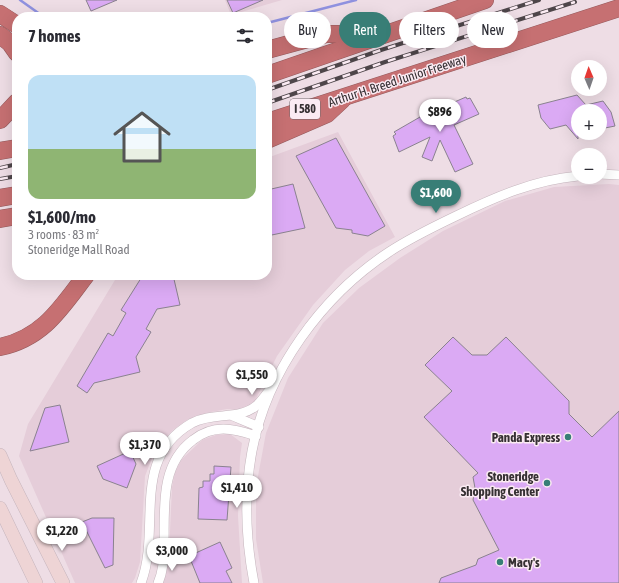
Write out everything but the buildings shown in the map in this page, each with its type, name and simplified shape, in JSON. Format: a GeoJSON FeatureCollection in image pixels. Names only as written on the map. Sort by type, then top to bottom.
{"type":"FeatureCollection","features":[{"type":"Feature","properties":{"kind":"highway"},"geometry":{"type":"LineString","coordinates":[[391,31],[485,0]]}},
{"type":"Feature","properties":{"kind":"highway","name":"Arthur H. Breed Junior Freeway"},"geometry":{"type":"LineString","coordinates":[[272,120],[602,13],[619,9]]}},
{"type":"Feature","properties":{"kind":"highway"},"geometry":{"type":"LineString","coordinates":[[0,14],[12,22]]}},
{"type":"Feature","properties":{"kind":"highway"},"geometry":{"type":"LineString","coordinates":[[272,49],[326,34],[339,34]]}},
{"type":"Feature","properties":{"kind":"highway"},"geometry":{"type":"LineString","coordinates":[[0,35],[12,46]]}},
{"type":"Feature","properties":{"kind":"highway"},"geometry":{"type":"LineString","coordinates":[[272,73],[343,48]]}},
{"type":"Feature","properties":{"kind":"highway"},"geometry":{"type":"LineString","coordinates":[[272,138],[327,114],[343,98]]}},
{"type":"Feature","properties":{"kind":"highway"},"geometry":{"type":"LineString","coordinates":[[0,120],[12,107]]}},
{"type":"Feature","properties":{"kind":"highway"},"geometry":{"type":"LineString","coordinates":[[0,151],[12,149]]}},
{"type":"Feature","properties":{"kind":"highway"},"geometry":{"type":"LineString","coordinates":[[0,198],[12,196]]}},
{"type":"Feature","properties":{"kind":"highway"},"geometry":{"type":"LineString","coordinates":[[0,219],[12,217]]}},
{"type":"Feature","properties":{"kind":"highway"},"geometry":{"type":"LineString","coordinates":[[0,346],[26,339],[41,329],[61,310],[82,280]]}},
{"type":"Feature","properties":{"kind":"main road"},"geometry":{"type":"LineString","coordinates":[[0,455],[63,583]]}},
{"type":"Feature","properties":{"kind":"main road"},"geometry":{"type":"LineString","coordinates":[[0,508],[36,583]]}},
{"type":"Feature","properties":{"kind":"street"},"geometry":{"type":"LineString","coordinates":[[607,174],[619,175]]}},
{"type":"Feature","properties":{"kind":"street"},"geometry":{"type":"LineString","coordinates":[[254,583],[247,517],[249,471],[258,431],[276,383],[299,343],[324,309],[356,278],[390,251],[434,227],[509,191],[534,184],[571,177]]}},
{"type":"Feature","properties":{"kind":"street"},"geometry":{"type":"LineString","coordinates":[[141,583],[147,558],[150,492],[157,462],[166,445],[180,431],[194,422],[212,416],[242,413],[257,406],[276,383]]}},
{"type":"Feature","properties":{"kind":"street"},"geometry":{"type":"LineString","coordinates":[[231,415],[258,431]]}},
{"type":"Feature","properties":{"kind":"street"},"geometry":{"type":"LineString","coordinates":[[158,583],[161,577],[163,561],[166,485],[169,471],[178,456],[187,444],[199,435],[214,429],[229,428],[258,431]]}},
{"type":"Feature","properties":{"kind":"shaded area"},"geometry":{"type":"Polygon","coordinates":[[[225,0],[282,0],[241,12],[230,12],[225,0]]]}},
{"type":"Feature","properties":{"kind":"shaded area"},"geometry":{"type":"Polygon","coordinates":[[[338,132],[395,237],[369,251],[345,270],[313,305],[277,356],[253,405],[241,410],[227,409],[206,413],[187,420],[173,430],[156,448],[145,476],[140,562],[132,583],[75,583],[19,456],[28,424],[115,280],[272,280],[272,156],[338,132]]]}},
{"type":"Feature","properties":{"kind":"shaded area","name":"Stoneridge Shopping Center"},"geometry":{"type":"Polygon","coordinates":[[[609,184],[619,185],[619,583],[263,583],[256,539],[256,487],[266,433],[288,378],[323,323],[359,288],[400,258],[443,231],[505,201],[554,187],[609,184]]]}},
{"type":"Feature","properties":{"kind":"shaded area"},"geometry":{"type":"Polygon","coordinates":[[[230,434],[242,443],[240,457],[238,516],[242,583],[163,583],[169,554],[172,487],[175,472],[181,460],[202,440],[216,435],[230,434]]]}},
{"type":"Feature","properties":{"kind":"waterway"},"geometry":{"type":"LineString","coordinates":[[20,0],[37,12]]}},
{"type":"Feature","properties":{"kind":"waterway"},"geometry":{"type":"LineString","coordinates":[[272,22],[356,0]]}},
{"type":"Feature","properties":{"kind":"railway"},"geometry":{"type":"LineString","coordinates":[[272,88],[381,50],[539,0]]}},
{"type":"Feature","properties":{"kind":"railway"},"geometry":{"type":"LineString","coordinates":[[272,101],[385,62],[575,2]]}},
{"type":"Feature","properties":{"kind":"railway"},"geometry":{"type":"LineString","coordinates":[[0,168],[12,165]]}},
{"type":"Feature","properties":{"kind":"railway"},"geometry":{"type":"LineString","coordinates":[[0,179],[12,177]]}},
{"type":"Feature","properties":{"kind":"place","name":"Panda Express"},"geometry":{"type":"Point","coordinates":[568,437]}},
{"type":"Feature","properties":{"kind":"place","name":"Stoneridge Shopping Center"},"geometry":{"type":"Point","coordinates":[547,483]}},
{"type":"Feature","properties":{"kind":"place","name":"Macy's"},"geometry":{"type":"Point","coordinates":[500,562]}}]}
